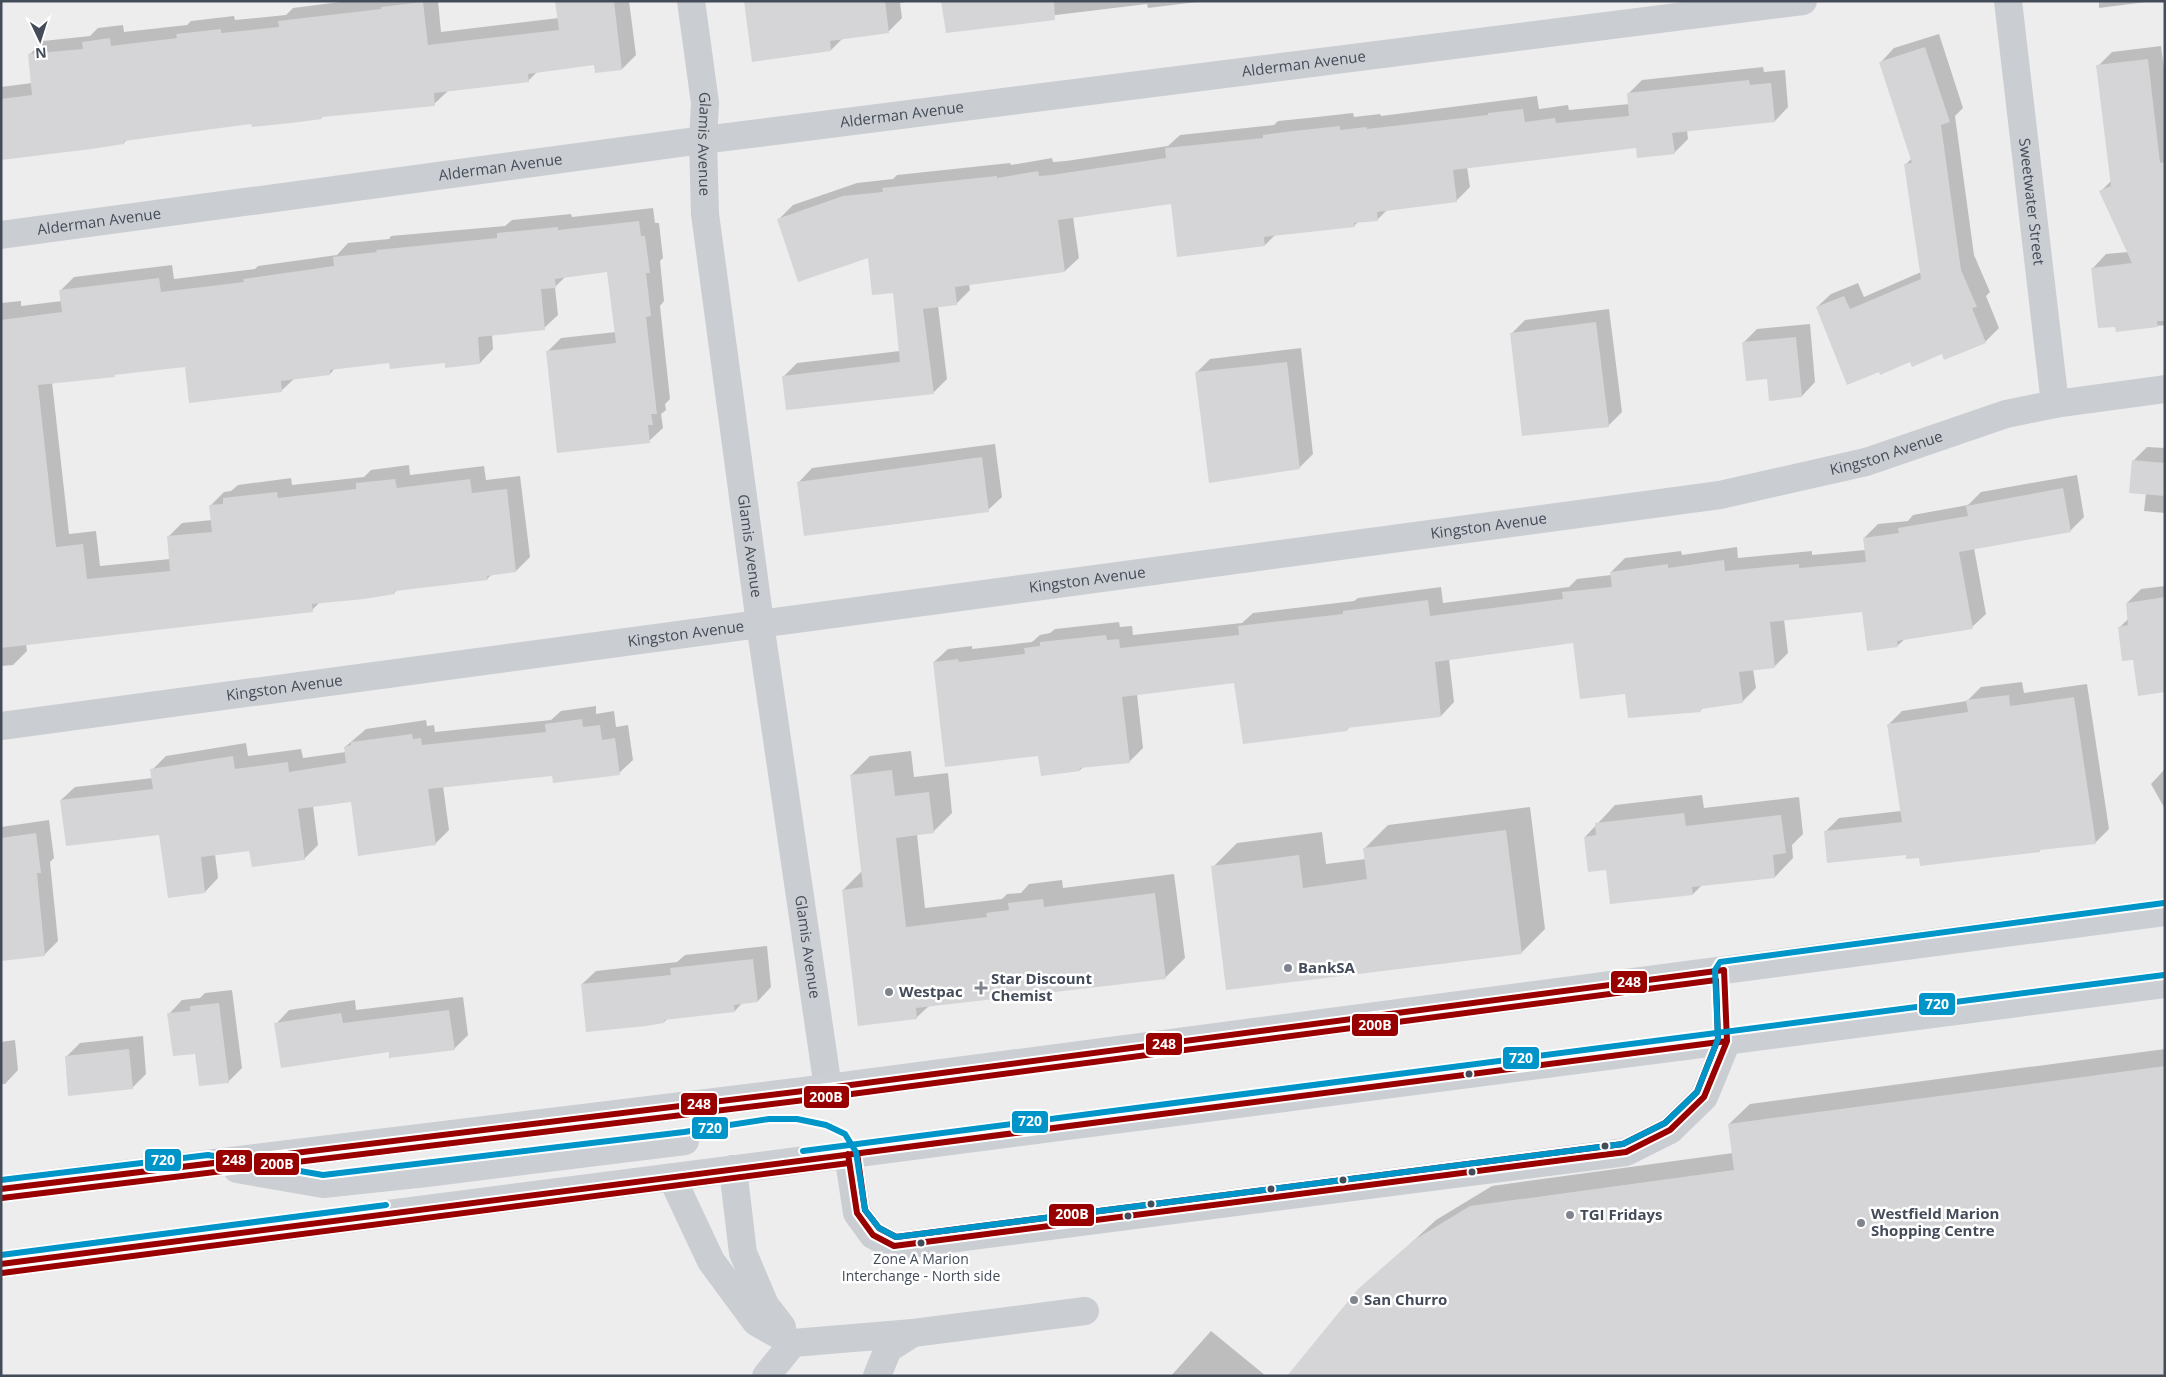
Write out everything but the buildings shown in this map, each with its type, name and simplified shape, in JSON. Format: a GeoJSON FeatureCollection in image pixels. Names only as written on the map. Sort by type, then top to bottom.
{"type":"FeatureCollection","features":[{"type":"Feature","properties":{"kind":"main road"},"geometry":{"type":"LineString","coordinates":[[1,1189],[828,1088],[2165,912]]}},
{"type":"Feature","properties":{"kind":"main road"},"geometry":{"type":"LineString","coordinates":[[1,1264],[2165,984]]}},
{"type":"Feature","properties":{"kind":"main road"},"geometry":{"type":"LineString","coordinates":[[208,1164],[323,1184],[685,1141]]}},
{"type":"Feature","properties":{"kind":"street","name":"Glamis Avenue"},"geometry":{"type":"LineString","coordinates":[[691,1],[705,103],[703,140],[705,214],[760,623],[828,1088]]}},
{"type":"Feature","properties":{"kind":"street","name":"Alderman Avenue"},"geometry":{"type":"LineString","coordinates":[[1,235],[703,140],[1803,1]]}},
{"type":"Feature","properties":{"kind":"street","name":"Sweetwater Street"},"geometry":{"type":"LineString","coordinates":[[2008,1],[2055,404]]}},
{"type":"Feature","properties":{"kind":"street","name":"Kingston Avenue"},"geometry":{"type":"LineString","coordinates":[[1,726],[1720,495],[1866,462],[2006,414],[2055,404],[2165,390]]}},
{"type":"Feature","properties":{"kind":"street"},"geometry":{"type":"LineString","coordinates":[[848,1154],[857,1213],[873,1236],[894,1246],[1626,1152],[1670,1130],[1704,1097],[1727,1040]]}},
{"type":"Feature","properties":{"kind":"street"},"geometry":{"type":"LineString","coordinates":[[733,1170],[743,1253],[765,1305],[793,1343]]}},
{"type":"Feature","properties":{"kind":"street"},"geometry":{"type":"LineString","coordinates":[[672,1178],[711,1261],[756,1322],[793,1343],[913,1333],[1085,1311]]}},
{"type":"Feature","properties":{"kind":"street"},"geometry":{"type":"LineString","coordinates":[[877,1376],[877,1372],[888,1349],[913,1333]]}},
{"type":"Feature","properties":{"kind":"street"},"geometry":{"type":"LineString","coordinates":[[766,1376],[793,1343]]}},
{"type":"Feature","properties":{"kind":"transit line","name":"720"},"geometry":{"type":"LineString","coordinates":[[1,1180],[208,1155],[323,1175],[684,1132],[769,1119],[797,1119],[826,1125],[845,1134],[856,1152],[865,1210],[879,1228],[896,1237],[1623,1144],[1665,1123],[1697,1092],[1718,1039],[1715,970],[1720,962],[2164,903]]}},
{"type":"Feature","properties":{"kind":"transit line","name":"248"},"geometry":{"type":"LineString","coordinates":[[1,1189],[828,1088],[1724,970],[1727,1041],[1704,1097],[1670,1130],[1626,1152],[894,1246],[873,1235],[857,1213],[848,1154]]}},
{"type":"Feature","properties":{"kind":"transit line","name":"720"},"geometry":{"type":"LineString","coordinates":[[803,1151],[2164,975]]}},
{"type":"Feature","properties":{"kind":"transit line","name":"200B"},"geometry":{"type":"LineString","coordinates":[[2,1198],[829,1097],[1716,980],[1718,1039],[1697,1092],[1665,1123],[1623,1144],[896,1237],[879,1228],[865,1210],[857,1153]]}},
{"type":"Feature","properties":{"kind":"transit line","name":"248"},"geometry":{"type":"LineString","coordinates":[[1,1264],[1727,1041]]}},
{"type":"Feature","properties":{"kind":"transit line","name":"200B"},"geometry":{"type":"LineString","coordinates":[[2,1273],[849,1163]]}},
{"type":"Feature","properties":{"kind":"transit line","name":"720"},"geometry":{"type":"LineString","coordinates":[[1,1255],[386,1205]]}},
{"type":"Feature","properties":{"kind":"place","name":"BankSA"},"geometry":{"type":"Point","coordinates":[1288,968]}},
{"type":"Feature","properties":{"kind":"place","name":"Star Discount Chemist"},"geometry":{"type":"Point","coordinates":[981,988]}},
{"type":"Feature","properties":{"kind":"place","name":"Westpac"},"geometry":{"type":"Point","coordinates":[889,992]}},
{"type":"Feature","properties":{"kind":"place","name":"TGI Fridays"},"geometry":{"type":"Point","coordinates":[1570,1215]}},
{"type":"Feature","properties":{"kind":"place","name":"Westfield Marion Shopping Centre"},"geometry":{"type":"Point","coordinates":[1861,1223]}},
{"type":"Feature","properties":{"kind":"place","name":"Zone A Marion Interchange - North side"},"geometry":{"type":"Point","coordinates":[921,1243]}},
{"type":"Feature","properties":{"kind":"place","name":"San Churro"},"geometry":{"type":"Point","coordinates":[1354,1300]}}]}
